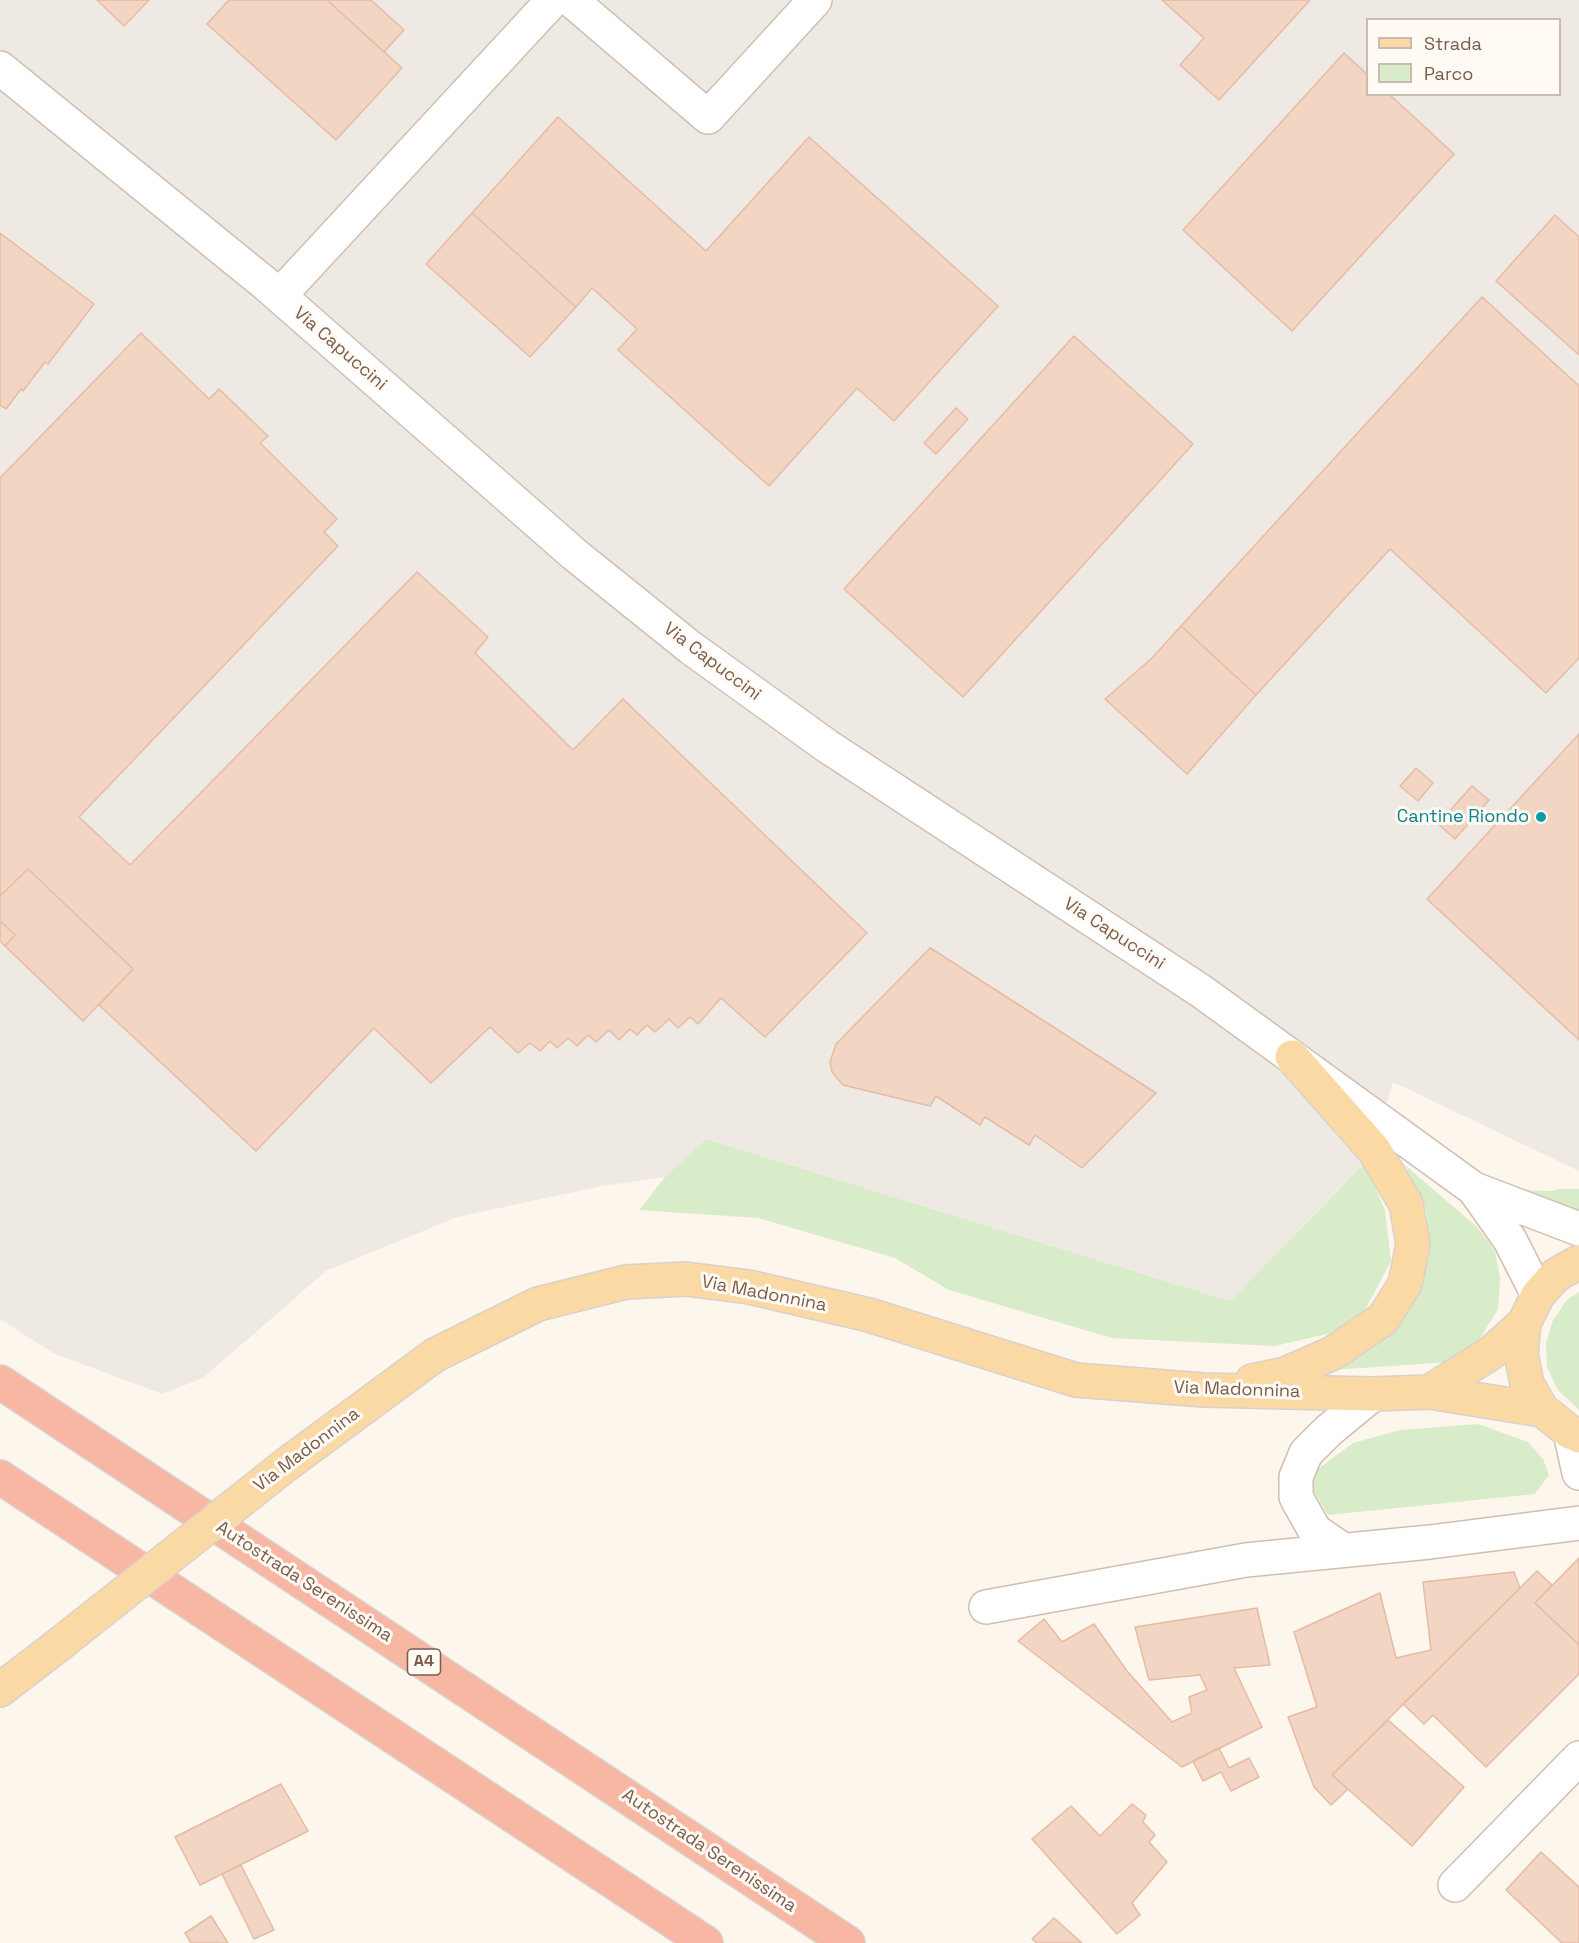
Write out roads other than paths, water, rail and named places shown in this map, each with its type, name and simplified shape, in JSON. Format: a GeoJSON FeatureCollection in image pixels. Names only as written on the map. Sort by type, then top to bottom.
{"type":"FeatureCollection","features":[{"type":"Feature","properties":{"kind":"highway","name":"Autostrada Serenissima"},"geometry":{"type":"LineString","coordinates":[[0,1382],[848,1943]]}},
{"type":"Feature","properties":{"kind":"highway"},"geometry":{"type":"LineString","coordinates":[[0,1477],[706,1943]]}},
{"type":"Feature","properties":{"kind":"main road"},"geometry":{"type":"LineString","coordinates":[[1203,1390],[1285,1374],[1333,1353],[1383,1319],[1406,1284],[1413,1244],[1406,1204],[1374,1150],[1292,1057]]}},
{"type":"Feature","properties":{"kind":"main road"},"geometry":{"type":"LineString","coordinates":[[1429,1392],[1491,1353],[1531,1309],[1556,1275],[1579,1262]]}},
{"type":"Feature","properties":{"kind":"main road","name":"Via Madonnina"},"geometry":{"type":"LineString","coordinates":[[0,1690],[287,1464],[435,1355],[538,1304],[626,1282],[686,1280],[750,1287],[869,1315],[1076,1380],[1203,1390],[1373,1394],[1429,1392],[1542,1410]]}},
{"type":"Feature","properties":{"kind":"main road"},"geometry":{"type":"LineString","coordinates":[[1531,1309],[1521,1354],[1527,1384],[1542,1410],[1574,1434]]}},
{"type":"Feature","properties":{"kind":"street"},"geometry":{"type":"LineString","coordinates":[[280,296],[553,0]]}},
{"type":"Feature","properties":{"kind":"street"},"geometry":{"type":"LineString","coordinates":[[571,0],[708,117],[815,0]]}},
{"type":"Feature","properties":{"kind":"street","name":"Via Capuccini"},"geometry":{"type":"LineString","coordinates":[[0,68],[280,296],[573,554],[691,648],[827,746],[1201,991],[1474,1189],[1579,1229]]}},
{"type":"Feature","properties":{"kind":"street","name":"Via Capuccini"},"geometry":{"type":"LineString","coordinates":[[1474,1189],[1510,1240],[1531,1309]]}},
{"type":"Feature","properties":{"kind":"street"},"geometry":{"type":"LineString","coordinates":[[1343,1550],[1315,1531],[1296,1497],[1296,1477],[1306,1453],[1328,1431],[1373,1394]]}},
{"type":"Feature","properties":{"kind":"street"},"geometry":{"type":"LineString","coordinates":[[1574,1434],[1579,1473]]}},
{"type":"Feature","properties":{"kind":"street"},"geometry":{"type":"LineString","coordinates":[[986,1607],[1246,1560],[1430,1542],[1579,1523]]}},
{"type":"Feature","properties":{"kind":"street"},"geometry":{"type":"LineString","coordinates":[[1455,1885],[1579,1758]]}},
{"type":"Feature","properties":{"kind":"place","name":"Cantine Riondo"},"geometry":{"type":"Point","coordinates":[1541,817]}}]}
